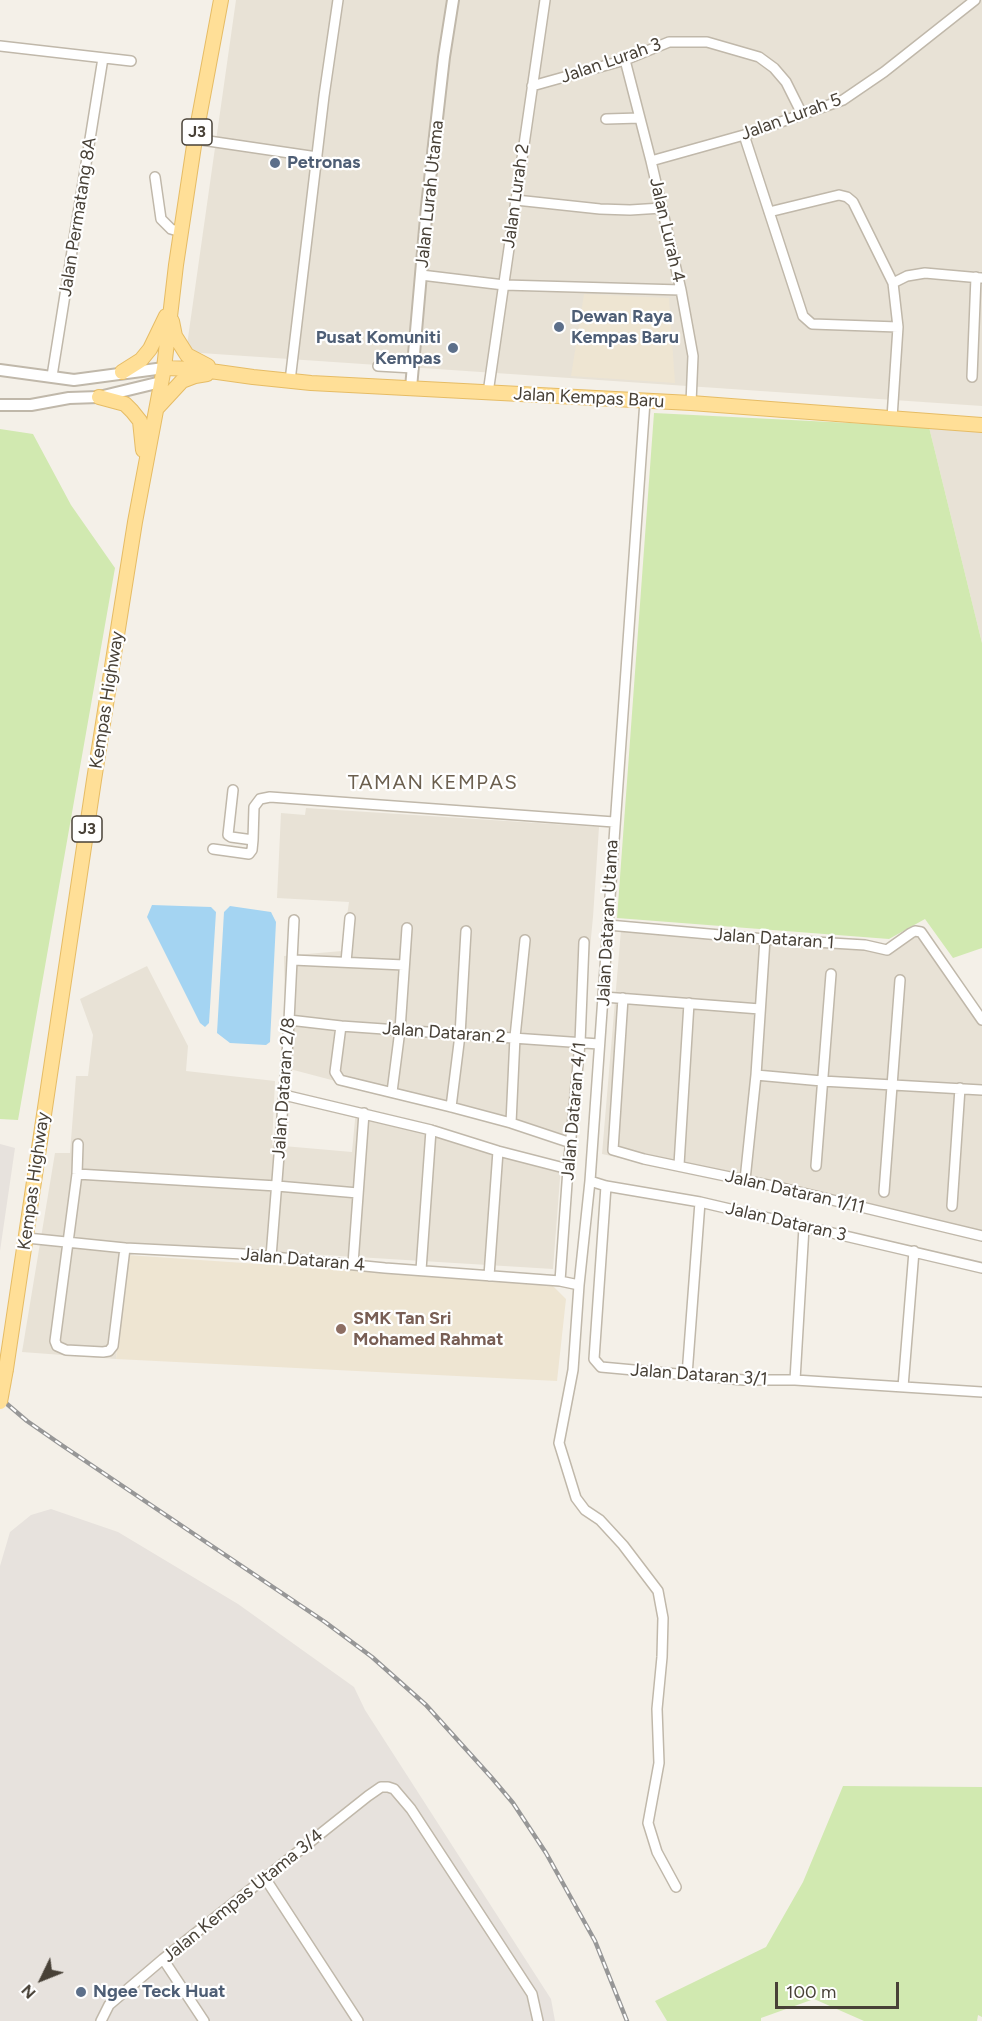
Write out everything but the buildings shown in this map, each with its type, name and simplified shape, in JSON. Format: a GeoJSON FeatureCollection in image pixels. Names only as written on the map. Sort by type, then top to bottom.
{"type":"FeatureCollection","features":[{"type":"Feature","properties":{"kind":"main road","name":"Kempas Highway"},"geometry":{"type":"LineString","coordinates":[[0,1402],[27,1238],[91,802],[145,464],[164,368],[170,310],[195,139],[220,0]]}},
{"type":"Feature","properties":{"kind":"main road"},"geometry":{"type":"LineString","coordinates":[[122,372],[141,360],[150,349],[170,310]]}},
{"type":"Feature","properties":{"kind":"main road"},"geometry":{"type":"LineString","coordinates":[[170,310],[175,336],[187,355],[197,362],[224,373]]}},
{"type":"Feature","properties":{"kind":"main road","name":"Jalan Kempas Baru"},"geometry":{"type":"LineString","coordinates":[[164,368],[196,369],[290,381],[691,403],[982,424]]}},
{"type":"Feature","properties":{"kind":"main road","name":"Jalan Kempas Baru"},"geometry":{"type":"LineString","coordinates":[[161,382],[196,369]]}},
{"type":"Feature","properties":{"kind":"main road"},"geometry":{"type":"LineString","coordinates":[[155,411],[182,381],[195,376],[224,373]]}},
{"type":"Feature","properties":{"kind":"main road"},"geometry":{"type":"LineString","coordinates":[[99,397],[125,404],[140,421],[145,464]]}},
{"type":"Feature","properties":{"kind":"street"},"geometry":{"type":"LineString","coordinates":[[290,381],[338,0]]}},
{"type":"Feature","properties":{"kind":"street","name":"Jalan Lurah Utama"},"geometry":{"type":"LineString","coordinates":[[411,387],[444,57],[453,0]]}},
{"type":"Feature","properties":{"kind":"street","name":"Jalan Lurah 2"},"geometry":{"type":"LineString","coordinates":[[488,393],[545,0]]}},
{"type":"Feature","properties":{"kind":"street","name":"Jalan Lurah 5"},"geometry":{"type":"LineString","coordinates":[[651,161],[744,135],[843,99],[884,72],[975,0]]}},
{"type":"Feature","properties":{"kind":"street","name":"Jalan Lurah 3"},"geometry":{"type":"LineString","coordinates":[[532,87],[625,60],[669,42],[685,40],[707,42],[759,57],[774,68],[786,82],[802,114]]}},
{"type":"Feature","properties":{"kind":"street"},"geometry":{"type":"LineString","coordinates":[[0,46],[131,61]]}},
{"type":"Feature","properties":{"kind":"street","name":"Jalan Permatang 8A"},"geometry":{"type":"LineString","coordinates":[[52,376],[103,58]]}},
{"type":"Feature","properties":{"kind":"street","name":"Jalan Lurah 4"},"geometry":{"type":"LineString","coordinates":[[625,60],[681,290],[693,356],[691,403]]}},
{"type":"Feature","properties":{"kind":"street"},"geometry":{"type":"LineString","coordinates":[[606,119],[640,118]]}},
{"type":"Feature","properties":{"kind":"street"},"geometry":{"type":"LineString","coordinates":[[744,135],[803,316],[812,324],[898,327]]}},
{"type":"Feature","properties":{"kind":"street"},"geometry":{"type":"LineString","coordinates":[[195,139],[317,157]]}},
{"type":"Feature","properties":{"kind":"street"},"geometry":{"type":"LineString","coordinates":[[155,177],[161,219],[171,229],[181,232]]}},
{"type":"Feature","properties":{"kind":"street"},"geometry":{"type":"LineString","coordinates":[[769,212],[839,195],[848,197],[853,202],[893,283],[898,327],[892,418]]}},
{"type":"Feature","properties":{"kind":"street"},"geometry":{"type":"LineString","coordinates":[[516,200],[600,209],[662,208]]}},
{"type":"Feature","properties":{"kind":"street"},"geometry":{"type":"LineString","coordinates":[[893,283],[907,276],[925,273],[979,277],[972,377]]}},
{"type":"Feature","properties":{"kind":"street"},"geometry":{"type":"LineString","coordinates":[[421,275],[504,285],[681,290]]}},
{"type":"Feature","properties":{"kind":"street"},"geometry":{"type":"LineString","coordinates":[[378,366],[413,368]]}},
{"type":"Feature","properties":{"kind":"street"},"geometry":{"type":"LineString","coordinates":[[0,370],[74,380],[164,368]]}},
{"type":"Feature","properties":{"kind":"street"},"geometry":{"type":"LineString","coordinates":[[0,405],[32,405],[69,398],[99,397],[161,382]]}},
{"type":"Feature","properties":{"kind":"street","name":"Jalan Dataran Utama"},"geometry":{"type":"LineString","coordinates":[[645,401],[590,1182],[573,1370],[559,1443],[576,1498],[585,1510],[600,1520],[658,1591],[663,1618],[657,1708],[659,1763],[648,1823],[657,1852],[676,1887]]}},
{"type":"Feature","properties":{"kind":"street"},"geometry":{"type":"LineString","coordinates":[[233,790],[228,835],[253,840]]}},
{"type":"Feature","properties":{"kind":"street"},"geometry":{"type":"LineString","coordinates":[[213,849],[249,854],[252,850],[254,807],[260,799],[270,797],[614,822]]}},
{"type":"Feature","properties":{"kind":"street"},"geometry":{"type":"LineString","coordinates":[[346,962],[350,918]]}},
{"type":"Feature","properties":{"kind":"street","name":"Jalan Dataran 2/8"},"geometry":{"type":"LineString","coordinates":[[271,1257],[284,1095],[294,920]]}},
{"type":"Feature","properties":{"kind":"street","name":"Jalan Dataran 1"},"geometry":{"type":"LineString","coordinates":[[608,925],[865,945],[887,950],[915,931],[921,932],[982,1020]]}},
{"type":"Feature","properties":{"kind":"street"},"geometry":{"type":"LineString","coordinates":[[392,1092],[400,1030],[407,928]]}},
{"type":"Feature","properties":{"kind":"street"},"geometry":{"type":"LineString","coordinates":[[451,1107],[460,1035],[466,932]]}},
{"type":"Feature","properties":{"kind":"street"},"geometry":{"type":"LineString","coordinates":[[745,1180],[756,1075],[765,939]]}},
{"type":"Feature","properties":{"kind":"street"},"geometry":{"type":"LineString","coordinates":[[511,1124],[515,1037],[525,940]]}},
{"type":"Feature","properties":{"kind":"street","name":"Jalan Dataran 4/1"},"geometry":{"type":"LineString","coordinates":[[561,1281],[568,1169],[580,1043],[584,942]]}},
{"type":"Feature","properties":{"kind":"street"},"geometry":{"type":"LineString","coordinates":[[293,960],[404,965]]}},
{"type":"Feature","properties":{"kind":"street"},"geometry":{"type":"LineString","coordinates":[[816,1166],[831,974]]}},
{"type":"Feature","properties":{"kind":"street"},"geometry":{"type":"LineString","coordinates":[[884,1192],[900,980]]}},
{"type":"Feature","properties":{"kind":"street"},"geometry":{"type":"LineString","coordinates":[[604,997],[760,1009]]}},
{"type":"Feature","properties":{"kind":"street","name":"Jalan Dataran 1/11"},"geometry":{"type":"LineString","coordinates":[[623,998],[613,1150],[982,1236]]}},
{"type":"Feature","properties":{"kind":"street"},"geometry":{"type":"LineString","coordinates":[[679,1165],[689,1003]]}},
{"type":"Feature","properties":{"kind":"street","name":"Jalan Dataran 2"},"geometry":{"type":"LineString","coordinates":[[289,1020],[341,1026],[599,1044]]}},
{"type":"Feature","properties":{"kind":"street"},"geometry":{"type":"LineString","coordinates":[[341,1026],[334,1072],[340,1080],[451,1107],[571,1143]]}},
{"type":"Feature","properties":{"kind":"street"},"geometry":{"type":"LineString","coordinates":[[756,1075],[982,1090]]}},
{"type":"Feature","properties":{"kind":"street"},"geometry":{"type":"LineString","coordinates":[[952,1206],[960,1089]]}},
{"type":"Feature","properties":{"kind":"street"},"geometry":{"type":"LineString","coordinates":[[284,1095],[431,1130],[498,1151],[568,1169]]}},
{"type":"Feature","properties":{"kind":"street"},"geometry":{"type":"LineString","coordinates":[[353,1264],[364,1113]]}},
{"type":"Feature","properties":{"kind":"street"},"geometry":{"type":"LineString","coordinates":[[421,1270],[431,1130]]}},
{"type":"Feature","properties":{"kind":"street"},"geometry":{"type":"LineString","coordinates":[[78,1144],[77,1174],[55,1341],[57,1346],[66,1350],[103,1352],[109,1351],[113,1346],[125,1248]]}},
{"type":"Feature","properties":{"kind":"street"},"geometry":{"type":"LineString","coordinates":[[489,1276],[498,1151]]}},
{"type":"Feature","properties":{"kind":"street"},"geometry":{"type":"LineString","coordinates":[[77,1174],[358,1193]]}},
{"type":"Feature","properties":{"kind":"street","name":"Jalan Dataran 3"},"geometry":{"type":"LineString","coordinates":[[590,1182],[700,1202],[982,1268]]}},
{"type":"Feature","properties":{"kind":"street","name":"Jalan Dataran 3/1"},"geometry":{"type":"LineString","coordinates":[[606,1186],[594,1359],[601,1367],[743,1380],[795,1380],[982,1392]]}},
{"type":"Feature","properties":{"kind":"street"},"geometry":{"type":"LineString","coordinates":[[687,1375],[700,1202]]}},
{"type":"Feature","properties":{"kind":"street"},"geometry":{"type":"LineString","coordinates":[[795,1380],[804,1227]]}},
{"type":"Feature","properties":{"kind":"street","name":"Jalan Dataran 4"},"geometry":{"type":"LineString","coordinates":[[27,1238],[125,1248],[271,1257],[561,1281],[579,1285]]}},
{"type":"Feature","properties":{"kind":"street"},"geometry":{"type":"LineString","coordinates":[[903,1387],[914,1251]]}},
{"type":"Feature","properties":{"kind":"street","name":"Jalan Kempas Utama 3/4"},"geometry":{"type":"LineString","coordinates":[[101,2021],[109,2005],[163,1959],[381,1787],[394,1789],[411,1809],[532,1994],[538,2021]]}},
{"type":"Feature","properties":{"kind":"street"},"geometry":{"type":"LineString","coordinates":[[265,1878],[358,2021]]}},
{"type":"Feature","properties":{"kind":"street"},"geometry":{"type":"LineString","coordinates":[[163,1959],[204,2021]]}},
{"type":"Feature","properties":{"kind":"shaded area"},"geometry":{"type":"Polygon","coordinates":[[[236,0],[982,0],[982,406],[186,352],[236,0]]]}},
{"type":"Feature","properties":{"kind":"shaded area"},"geometry":{"type":"Polygon","coordinates":[[[584,294],[669,298],[675,383],[571,376],[584,294]]]}},
{"type":"Feature","properties":{"kind":"shaded area"},"geometry":{"type":"Polygon","coordinates":[[[929,427],[982,432],[982,643],[929,427]]]}},
{"type":"Feature","properties":{"kind":"shaded area"},"geometry":{"type":"Polygon","coordinates":[[[306,808],[599,827],[593,917],[571,1143],[286,1068],[284,956],[342,951],[349,902],[277,898],[281,813],[305,815],[306,808]]]}},
{"type":"Feature","properties":{"kind":"shaded area"},"geometry":{"type":"Polygon","coordinates":[[[621,930],[887,950],[917,936],[982,1021],[982,1236],[602,1154],[621,930]]]}},
{"type":"Feature","properties":{"kind":"shaded area"},"geometry":{"type":"Polygon","coordinates":[[[147,966],[188,1046],[186,1071],[275,1081],[272,1145],[352,1152],[356,1109],[561,1165],[553,1269],[128,1243],[116,1359],[22,1352],[55,1153],[70,1153],[76,1076],[88,1076],[93,1035],[80,999],[147,966]]]}},
{"type":"Feature","properties":{"kind":"shaded area"},"geometry":{"type":"Polygon","coordinates":[[[0,1144],[15,1148],[0,1251],[0,1144]]]}},
{"type":"Feature","properties":{"kind":"shaded area","name":"SMK Tan Sri Mohamed Rahmat"},"geometry":{"type":"Polygon","coordinates":[[[127,1255],[551,1284],[566,1299],[557,1381],[116,1359],[127,1255]]]}},
{"type":"Feature","properties":{"kind":"shaded area"},"geometry":{"type":"Polygon","coordinates":[[[51,1509],[118,1532],[238,1604],[354,1687],[365,1710],[551,1999],[555,2021],[0,2021],[0,1566],[10,1532],[31,1515],[51,1509]]]}},
{"type":"Feature","properties":{"kind":"green space"},"geometry":{"type":"Polygon","coordinates":[[[654,413],[929,427],[982,643],[982,948],[953,958],[925,919],[889,939],[617,918],[654,413]]]}},
{"type":"Feature","properties":{"kind":"green space"},"geometry":{"type":"Polygon","coordinates":[[[0,429],[33,434],[71,505],[115,568],[18,1120],[0,1119],[0,429]]]}},
{"type":"Feature","properties":{"kind":"green space"},"geometry":{"type":"Polygon","coordinates":[[[843,1786],[982,1787],[982,2017],[978,2015],[977,2021],[864,2021],[814,1999],[761,2018],[761,2021],[667,2021],[655,2001],[766,1947],[803,1882],[843,1786]]]}},
{"type":"Feature","properties":{"kind":"water"},"geometry":{"type":"Polygon","coordinates":[[[152,905],[211,907],[216,912],[209,1023],[205,1027],[200,1023],[147,917],[152,905]]]}},
{"type":"Feature","properties":{"kind":"water"},"geometry":{"type":"Polygon","coordinates":[[[230,906],[271,912],[276,922],[270,1042],[266,1045],[230,1043],[217,1033],[224,912],[230,906]]]}},
{"type":"Feature","properties":{"kind":"railway"},"geometry":{"type":"LineString","coordinates":[[0,1398],[27,1421],[63,1446],[325,1622],[372,1657],[426,1705],[513,1803],[546,1853],[595,1941],[627,2021]]}},
{"type":"Feature","properties":{"kind":"place","name":"Petronas"},"geometry":{"type":"Point","coordinates":[275,163]}},
{"type":"Feature","properties":{"kind":"place","name":"Dewan Raya Kempas Baru"},"geometry":{"type":"Point","coordinates":[559,327]}},
{"type":"Feature","properties":{"kind":"place","name":"Pusat Komuniti Kempas"},"geometry":{"type":"Point","coordinates":[453,348]}},
{"type":"Feature","properties":{"kind":"place","name":"SMK Tan Sri Mohamed Rahmat"},"geometry":{"type":"Point","coordinates":[341,1329]}},
{"type":"Feature","properties":{"kind":"place","name":"Ngee Teck Huat"},"geometry":{"type":"Point","coordinates":[81,1992]}},
{"type":"Feature","properties":{"kind":"district","name":"TAMAN KEMPAS"},"geometry":{"type":"Point","coordinates":[433,783]}}]}
